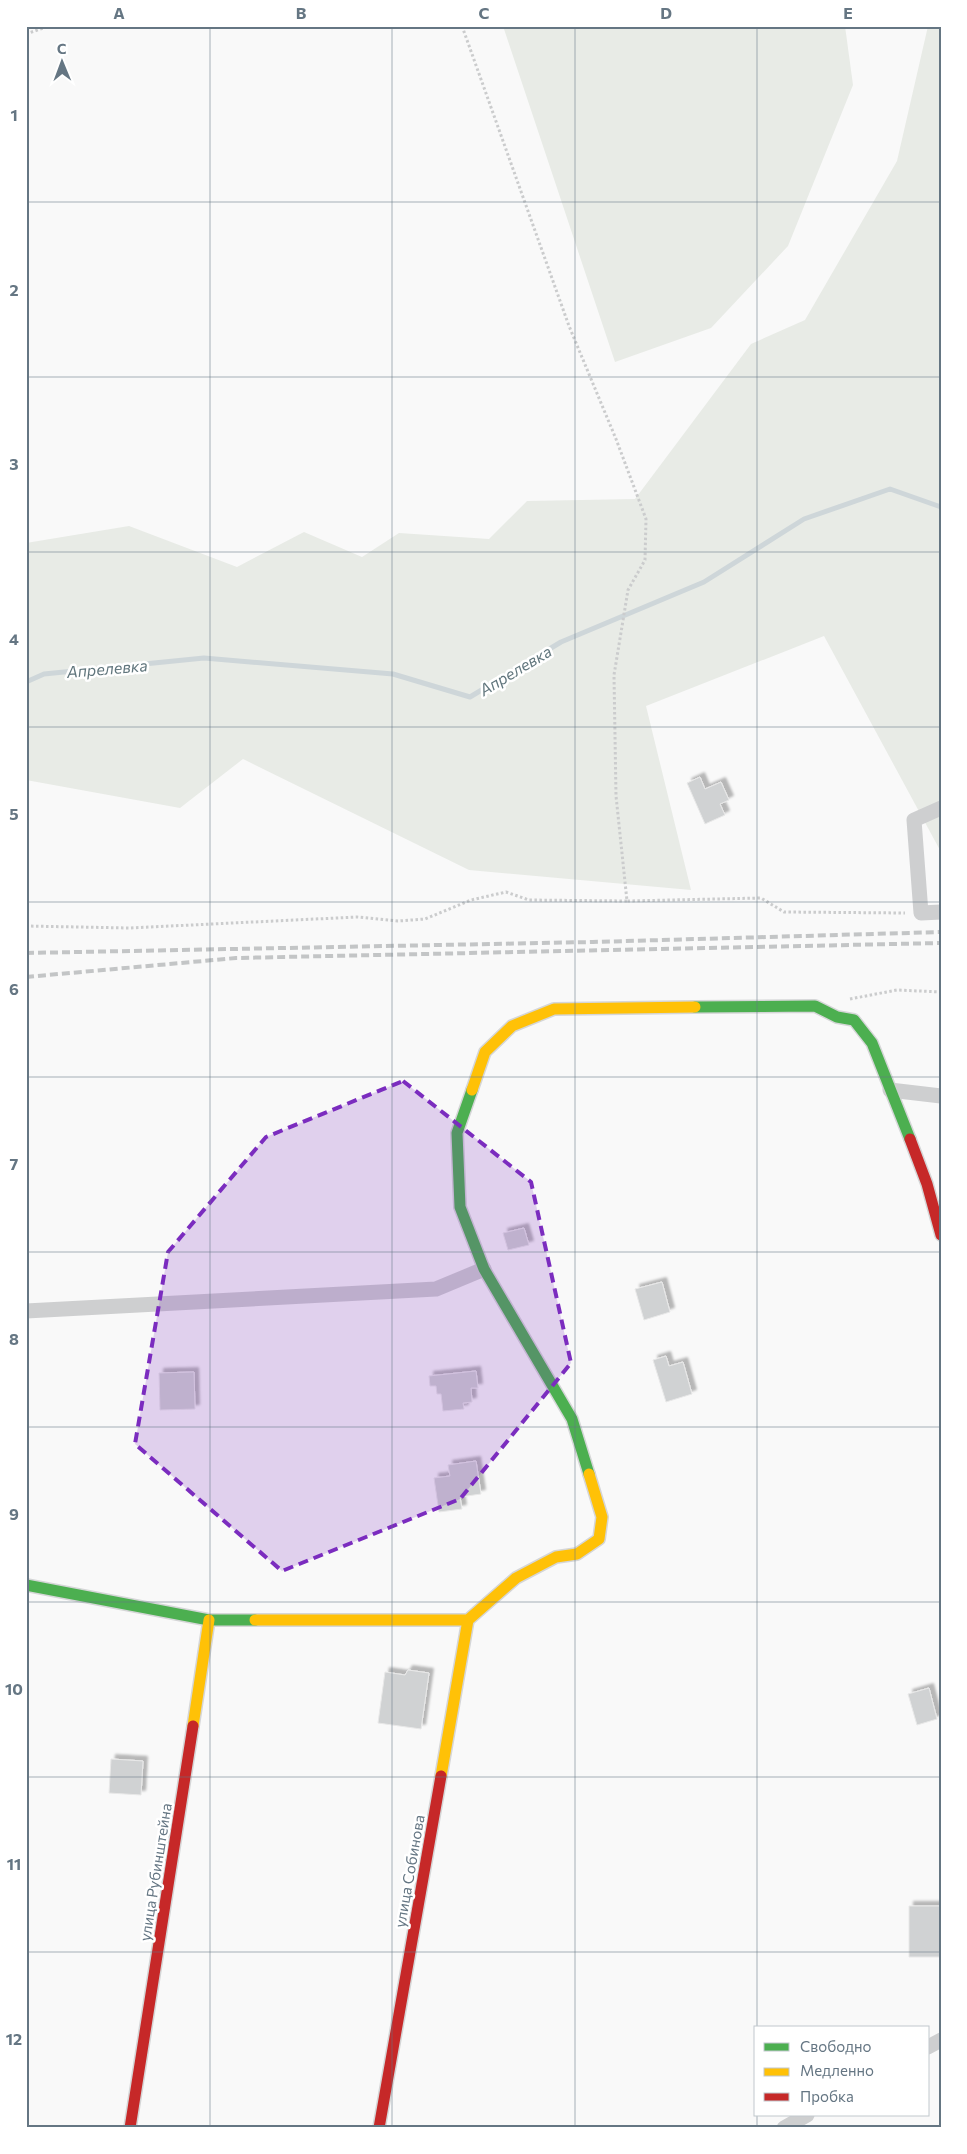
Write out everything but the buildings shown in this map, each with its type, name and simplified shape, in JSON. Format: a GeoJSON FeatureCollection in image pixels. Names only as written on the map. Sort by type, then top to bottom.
{"type":"FeatureCollection","features":[{"type":"Feature","properties":{"kind":"street"},"geometry":{"type":"LineString","coordinates":[[941,808],[914,820],[921,913],[941,912]]}},
{"type":"Feature","properties":{"kind":"street"},"geometry":{"type":"LineString","coordinates":[[26,1585],[210,1620],[468,1620],[516,1578],[556,1557],[577,1554],[599,1539],[602,1517],[572,1419],[484,1269],[460,1207],[457,1133],[485,1052],[512,1026],[554,1009],[815,1006],[837,1017],[854,1020],[872,1043],[927,1184],[941,1235]]}},
{"type":"Feature","properties":{"kind":"street"},"geometry":{"type":"LineString","coordinates":[[890,1090],[941,1096]]}},
{"type":"Feature","properties":{"kind":"street"},"geometry":{"type":"LineString","coordinates":[[26,1311],[436,1289],[484,1269]]}},
{"type":"Feature","properties":{"kind":"street","name":"улица Рубинштейна"},"geometry":{"type":"LineString","coordinates":[[130,2128],[210,1620]]}},
{"type":"Feature","properties":{"kind":"street","name":"улица Собинова"},"geometry":{"type":"LineString","coordinates":[[380,2128],[468,1620]]}},
{"type":"Feature","properties":{"kind":"street"},"geometry":{"type":"LineString","coordinates":[[784,2128],[804,2116]]}},
{"type":"Feature","properties":{"kind":"path"},"geometry":{"type":"LineString","coordinates":[[26,34],[49,26]]}},
{"type":"Feature","properties":{"kind":"path"},"geometry":{"type":"LineString","coordinates":[[462,26],[569,326],[616,439],[646,519],[645,560],[628,590],[614,675],[616,796],[627,901]]}},
{"type":"Feature","properties":{"kind":"path"},"geometry":{"type":"LineString","coordinates":[[26,926],[129,928],[357,917],[398,921],[424,919],[472,900],[506,892],[529,900],[627,901],[761,898],[784,912],[921,913]]}},
{"type":"Feature","properties":{"kind":"path"},"geometry":{"type":"LineString","coordinates":[[842,1000],[897,990],[941,992]]}},
{"type":"Feature","properties":{"kind":"highlighted area"},"geometry":{"type":"Polygon","coordinates":[[[403,1081],[531,1182],[571,1363],[460,1499],[282,1571],[135,1444],[168,1252],[266,1137],[403,1081]]]}},
{"type":"Feature","properties":{"kind":"shaded area"},"geometry":{"type":"Polygon","coordinates":[[[503,26],[845,26],[853,85],[788,246],[711,328],[615,362],[503,26]]]}},
{"type":"Feature","properties":{"kind":"shaded area"},"geometry":{"type":"Polygon","coordinates":[[[928,26],[941,26],[941,852],[824,636],[646,706],[691,890],[469,870],[243,759],[180,808],[26,780],[26,543],[129,526],[237,567],[304,532],[362,557],[399,533],[489,539],[527,501],[635,499],[751,344],[805,320],[897,161],[928,26]]]}},
{"type":"Feature","properties":{"kind":"waterway","name":"Апрелевка"},"geometry":{"type":"LineString","coordinates":[[26,682],[44,674],[204,658],[393,674],[470,697],[561,642],[704,582],[804,519],[890,489],[941,507]]}},
{"type":"Feature","properties":{"kind":"railway"},"geometry":{"type":"LineString","coordinates":[[26,953],[593,942],[941,932]]}},
{"type":"Feature","properties":{"kind":"railway"},"geometry":{"type":"LineString","coordinates":[[26,977],[236,958],[941,943]]}},
{"type":"Feature","properties":{"kind":"traffic: fast"},"geometry":{"type":"LineString","coordinates":[[695,1007],[815,1006],[837,1017],[854,1020],[872,1043],[910,1139]]}},
{"type":"Feature","properties":{"kind":"traffic: fast"},"geometry":{"type":"LineString","coordinates":[[472,1090],[457,1133],[460,1207],[484,1269],[572,1419],[589,1474]]}},
{"type":"Feature","properties":{"kind":"traffic: fast"},"geometry":{"type":"LineString","coordinates":[[26,1585],[209,1620],[255,1620]]}},
{"type":"Feature","properties":{"kind":"traffic: slow"},"geometry":{"type":"LineString","coordinates":[[472,1090],[485,1052],[512,1026],[554,1009],[695,1007]]}},
{"type":"Feature","properties":{"kind":"traffic: slow"},"geometry":{"type":"LineString","coordinates":[[255,1620],[468,1620],[516,1578],[556,1557],[577,1554],[599,1539],[602,1517],[589,1474]]}},
{"type":"Feature","properties":{"kind":"traffic: slow"},"geometry":{"type":"LineString","coordinates":[[193,1726],[209,1620]]}},
{"type":"Feature","properties":{"kind":"traffic: slow"},"geometry":{"type":"LineString","coordinates":[[441,1776],[468,1620]]}},
{"type":"Feature","properties":{"kind":"traffic: jam"},"geometry":{"type":"LineString","coordinates":[[910,1139],[927,1184],[941,1235]]}},
{"type":"Feature","properties":{"kind":"traffic: jam"},"geometry":{"type":"LineString","coordinates":[[130,2128],[193,1726]]}},
{"type":"Feature","properties":{"kind":"traffic: jam"},"geometry":{"type":"LineString","coordinates":[[379,2128],[441,1776]]}}]}
